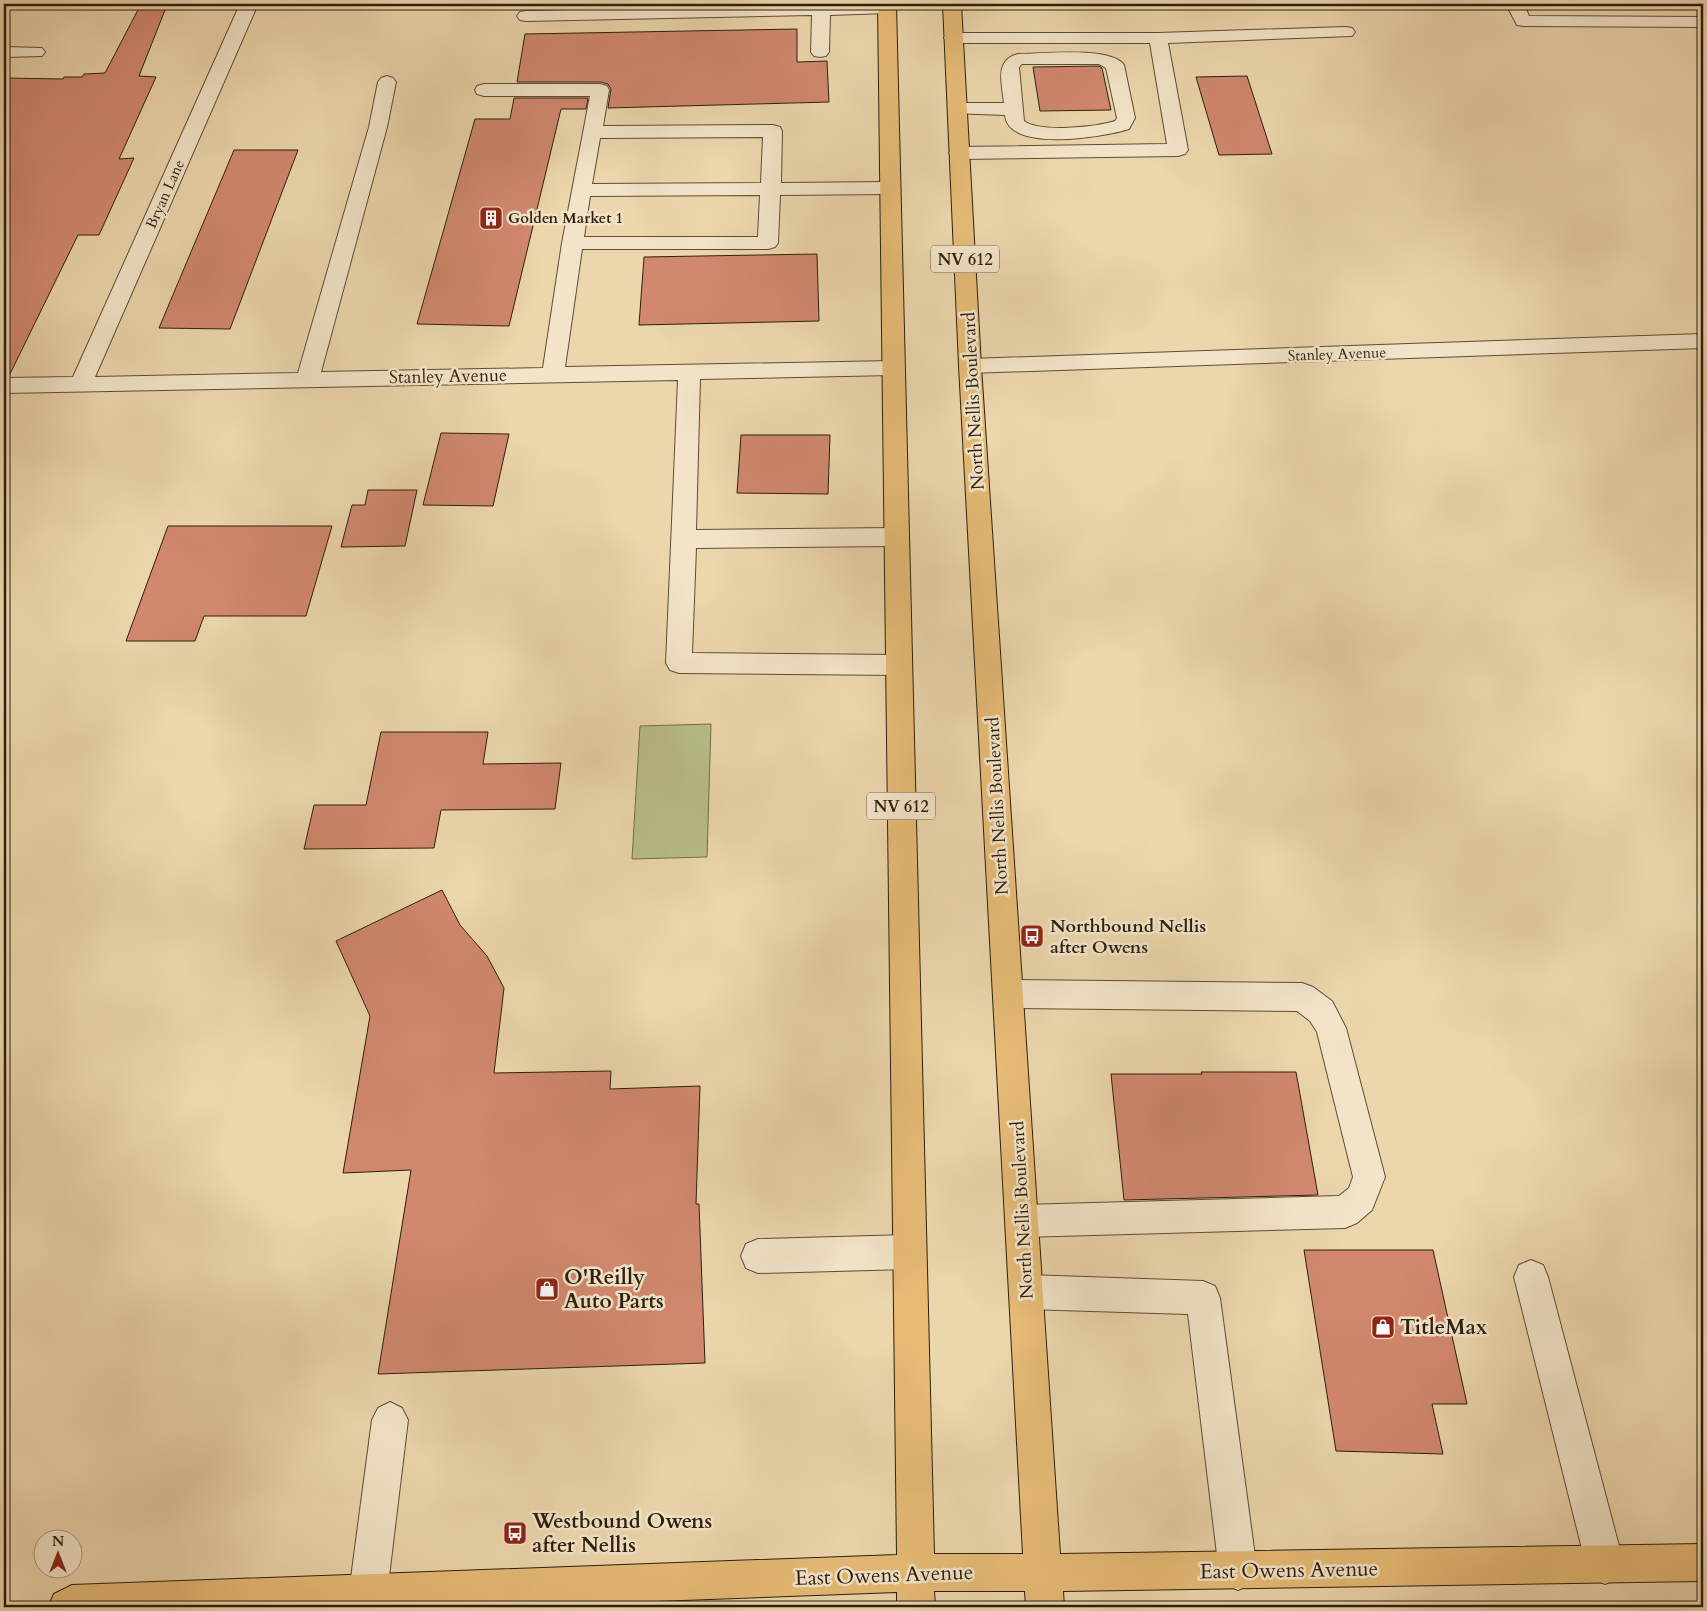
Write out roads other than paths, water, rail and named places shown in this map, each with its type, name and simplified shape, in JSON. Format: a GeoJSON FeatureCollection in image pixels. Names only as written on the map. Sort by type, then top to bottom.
{"type":"FeatureCollection","features":[{"type":"Feature","properties":{"kind":"main road","name":"North Nellis Boulevard"},"geometry":{"type":"LineString","coordinates":[[952,4],[970,366],[1045,1607]]}},
{"type":"Feature","properties":{"kind":"main road","name":"NV 612"},"geometry":{"type":"LineString","coordinates":[[887,6],[915,1590]]}},
{"type":"Feature","properties":{"kind":"main road","name":"East Owens Avenue"},"geometry":{"type":"LineString","coordinates":[[67,1607],[72,1604],[368,1593],[915,1590],[1043,1571],[1238,1571],[1703,1563]]}},
{"type":"Feature","properties":{"kind":"street","name":"Bryan Lane"},"geometry":{"type":"LineString","coordinates":[[81,383],[249,4]]}},
{"type":"Feature","properties":{"kind":"street"},"geometry":{"type":"LineString","coordinates":[[1515,4],[1523,21],[1703,22]]}},
{"type":"Feature","properties":{"kind":"street"},"geometry":{"type":"LineString","coordinates":[[526,16],[821,10],[887,6]]}},
{"type":"Feature","properties":{"kind":"street"},"geometry":{"type":"LineString","coordinates":[[820,52],[821,10]]}},
{"type":"Feature","properties":{"kind":"street"},"geometry":{"type":"LineString","coordinates":[[953,38],[1158,38],[1346,32]]}},
{"type":"Feature","properties":{"kind":"street"},"geometry":{"type":"LineString","coordinates":[[959,153],[1178,150],[1158,38]]}},
{"type":"Feature","properties":{"kind":"street"},"geometry":{"type":"LineString","coordinates":[[4,52],[36,52]]}},
{"type":"Feature","properties":{"kind":"street"},"geometry":{"type":"LineString","coordinates":[[1018,59],[1099,59],[1115,65],[1126,118],[1122,125],[1105,130],[1032,132],[1020,128],[1015,123],[1014,109],[1010,67],[1018,59]]}},
{"type":"Feature","properties":{"kind":"street"},"geometry":{"type":"LineString","coordinates":[[308,378],[378,127],[387,82]]}},
{"type":"Feature","properties":{"kind":"street"},"geometry":{"type":"LineString","coordinates":[[484,90],[600,90],[580,190],[553,374]]}},
{"type":"Feature","properties":{"kind":"street"},"geometry":{"type":"LineString","coordinates":[[957,109],[1014,109]]}},
{"type":"Feature","properties":{"kind":"street"},"geometry":{"type":"LineString","coordinates":[[572,244],[768,243],[773,131],[592,132]]}},
{"type":"Feature","properties":{"kind":"street"},"geometry":{"type":"LineString","coordinates":[[580,190],[890,188]]}},
{"type":"Feature","properties":{"kind":"street","name":"Stanley Avenue"},"geometry":{"type":"LineString","coordinates":[[970,366],[1703,341]]}},
{"type":"Feature","properties":{"kind":"street","name":"Stanley Avenue"},"geometry":{"type":"LineString","coordinates":[[4,386],[308,378],[893,368]]}},
{"type":"Feature","properties":{"kind":"street"},"geometry":{"type":"LineString","coordinates":[[689,372],[679,663],[898,665]]}},
{"type":"Feature","properties":{"kind":"street"},"geometry":{"type":"LineString","coordinates":[[684,539],[896,537]]}},
{"type":"Feature","properties":{"kind":"street"},"geometry":{"type":"LineString","coordinates":[[1009,994],[1302,997],[1321,1011],[1331,1028],[1369,1177],[1361,1198],[1345,1212],[1022,1221]]}},
{"type":"Feature","properties":{"kind":"street"},"geometry":{"type":"LineString","coordinates":[[758,1256],[909,1252]]}},
{"type":"Feature","properties":{"kind":"street"},"geometry":{"type":"LineString","coordinates":[[1531,1277],[1605,1565]]}},
{"type":"Feature","properties":{"kind":"street"},"geometry":{"type":"LineString","coordinates":[[1027,1292],[1203,1298],[1238,1571]]}},
{"type":"Feature","properties":{"kind":"street"},"geometry":{"type":"LineString","coordinates":[[368,1593],[390,1420]]}},
{"type":"Feature","properties":{"kind":"place","name":"Golden Market 1"},"geometry":{"type":"Point","coordinates":[491,218]}},
{"type":"Feature","properties":{"kind":"place","name":"Northbound Nellis after Owens"},"geometry":{"type":"Point","coordinates":[1032,936]}},
{"type":"Feature","properties":{"kind":"place","name":"O'Reilly Auto Parts"},"geometry":{"type":"Point","coordinates":[547,1289]}},
{"type":"Feature","properties":{"kind":"place","name":"TitleMax"},"geometry":{"type":"Point","coordinates":[1383,1327]}},
{"type":"Feature","properties":{"kind":"place","name":"Westbound Owens after Nellis"},"geometry":{"type":"Point","coordinates":[515,1533]}}]}
